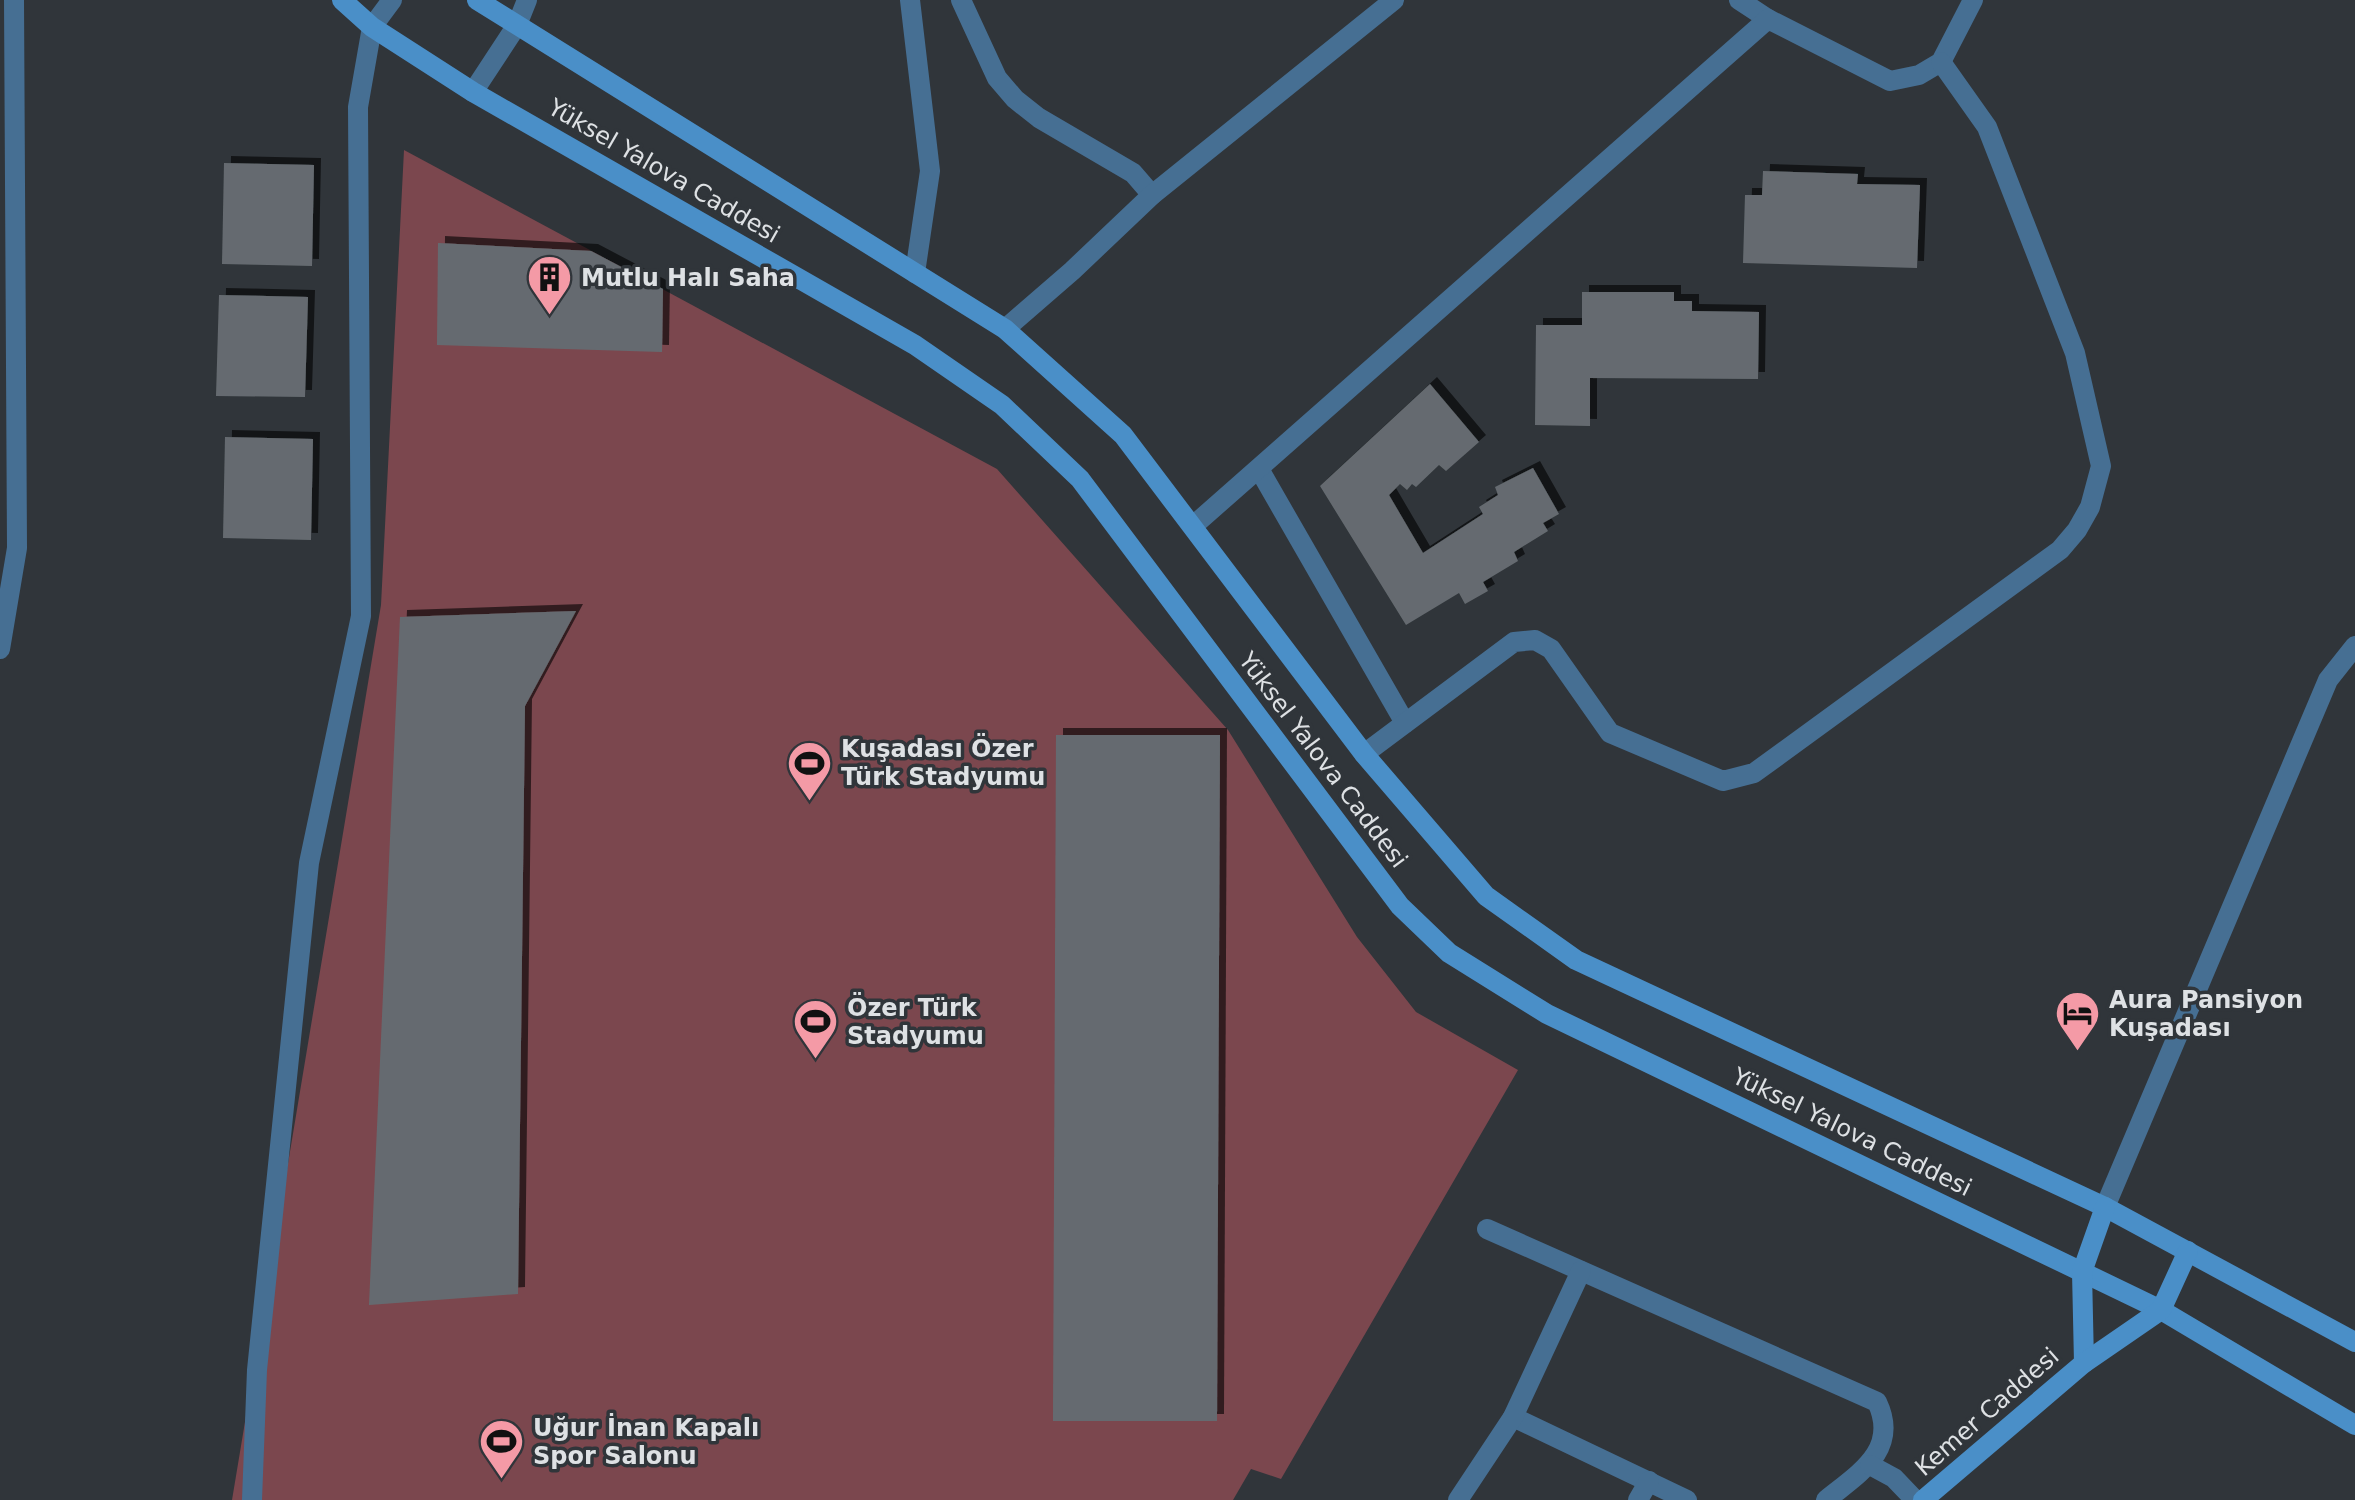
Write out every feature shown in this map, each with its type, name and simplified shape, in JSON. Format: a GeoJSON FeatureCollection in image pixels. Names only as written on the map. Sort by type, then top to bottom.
{"type":"FeatureCollection","features":[{"type":"Feature","properties":{"kind":"main road","name":"Yüksel Yalova Caddesi"},"geometry":{"type":"LineString","coordinates":[[342,0],[372,27],[473,92],[915,345],[1002,405],[1080,479],[1400,906],[1449,953],[1547,1014],[2161,1310],[2355,1425]]}},
{"type":"Feature","properties":{"kind":"main road","name":"Yüksel Yalova Caddesi"},"geometry":{"type":"LineString","coordinates":[[477,0],[1005,329],[1123,435],[1364,754],[1486,896],[1576,960],[2105,1207],[2355,1342]]}},
{"type":"Feature","properties":{"kind":"main road"},"geometry":{"type":"LineString","coordinates":[[2082,1272],[2105,1207]]}},
{"type":"Feature","properties":{"kind":"main road"},"geometry":{"type":"LineString","coordinates":[[2161,1310],[2188,1251]]}},
{"type":"Feature","properties":{"kind":"main road","name":"Kemer Caddesi"},"geometry":{"type":"LineString","coordinates":[[2082,1272],[2084,1363]]}},
{"type":"Feature","properties":{"kind":"main road","name":"Kemer Caddesi"},"geometry":{"type":"LineString","coordinates":[[1923,1500],[2084,1363],[2161,1310]]}},
{"type":"Feature","properties":{"kind":"street"},"geometry":{"type":"LineString","coordinates":[[0,649],[8,548],[7,213],[14,0]]}},
{"type":"Feature","properties":{"kind":"street"},"geometry":{"type":"LineString","coordinates":[[252,1500],[257,1370],[309,863],[361,616],[358,107],[372,27],[392,0]]}},
{"type":"Feature","properties":{"kind":"street"},"geometry":{"type":"LineString","coordinates":[[473,92],[517,25],[527,0]]}},
{"type":"Feature","properties":{"kind":"street"},"geometry":{"type":"LineString","coordinates":[[910,0],[930,171],[915,273]]}},
{"type":"Feature","properties":{"kind":"street"},"geometry":{"type":"LineString","coordinates":[[961,0],[997,78],[1015,99],[1039,118],[1133,173],[1152,195]]}},
{"type":"Feature","properties":{"kind":"street"},"geometry":{"type":"LineString","coordinates":[[1005,329],[1152,195],[1394,0]]}},
{"type":"Feature","properties":{"kind":"street"},"geometry":{"type":"LineString","coordinates":[[1739,0],[1768,19],[1890,81],[1919,75],[1941,62],[1973,0]]}},
{"type":"Feature","properties":{"kind":"street"},"geometry":{"type":"LineString","coordinates":[[1193,526],[1768,19]]}},
{"type":"Feature","properties":{"kind":"street"},"geometry":{"type":"LineString","coordinates":[[1364,754],[1514,642],[1525,639],[1535,640],[1551,649],[1610,733],[1723,781],[1754,773],[2048,560],[2069,540],[2090,507],[2101,466],[2075,353],[1987,127],[1941,62]]}},
{"type":"Feature","properties":{"kind":"street"},"geometry":{"type":"LineString","coordinates":[[1259,469],[1405,723]]}},
{"type":"Feature","properties":{"kind":"street"},"geometry":{"type":"LineString","coordinates":[[2105,1207],[2328,680],[2355,646]]}},
{"type":"Feature","properties":{"kind":"street"},"geometry":{"type":"LineString","coordinates":[[1487,1229],[1877,1402],[1884,1432],[1870,1465],[1826,1500]]}},
{"type":"Feature","properties":{"kind":"street"},"geometry":{"type":"LineString","coordinates":[[1458,1500],[1513,1417],[1581,1271]]}},
{"type":"Feature","properties":{"kind":"street"},"geometry":{"type":"LineString","coordinates":[[1513,1417],[1687,1500]]}},
{"type":"Feature","properties":{"kind":"street"},"geometry":{"type":"LineString","coordinates":[[1870,1465],[1894,1478],[1915,1500]]}},
{"type":"Feature","properties":{"kind":"street"},"geometry":{"type":"LineString","coordinates":[[1638,1500],[1649,1481]]}},
{"type":"Feature","properties":{"kind":"shaded area","name":"Kuşadası Özer Türk Stadyumu"},"geometry":{"type":"Polygon","coordinates":[[[404,150],[997,469],[1228,730],[1357,937],[1416,1012],[1518,1070],[1281,1479],[1251,1469],[1233,1500],[232,1500],[381,605],[404,150]]]}},
{"type":"Feature","properties":{"kind":"building"},"geometry":{"type":"Polygon","coordinates":[[[224,163],[314,165],[312,266],[222,264],[224,163]]]}},
{"type":"Feature","properties":{"kind":"building"},"geometry":{"type":"Polygon","coordinates":[[[1763,171],[1858,174],[1857,184],[1920,185],[1917,268],[1743,263],[1745,195],[1762,195],[1763,171]]]}},
{"type":"Feature","properties":{"kind":"building","name":"Mutlu Halı Saha"},"geometry":{"type":"Polygon","coordinates":[[[438,243],[591,251],[663,289],[662,352],[437,345],[438,243]]]}},
{"type":"Feature","properties":{"kind":"building"},"geometry":{"type":"Polygon","coordinates":[[[1582,292],[1674,292],[1674,301],[1692,301],[1692,311],[1759,312],[1758,379],[1590,378],[1590,426],[1535,425],[1536,325],[1582,325],[1582,292]]]}},
{"type":"Feature","properties":{"kind":"building"},"geometry":{"type":"Polygon","coordinates":[[[219,295],[308,297],[305,397],[216,396],[219,295]]]}},
{"type":"Feature","properties":{"kind":"building"},"geometry":{"type":"Polygon","coordinates":[[[1430,384],[1479,442],[1446,471],[1439,465],[1416,487],[1412,484],[1407,490],[1400,484],[1389,495],[1423,553],[1483,514],[1479,507],[1498,495],[1495,487],[1533,468],[1559,514],[1543,523],[1548,531],[1514,552],[1518,561],[1483,582],[1488,591],[1465,604],[1459,593],[1406,625],[1320,486],[1430,384]]]}},
{"type":"Feature","properties":{"kind":"building"},"geometry":{"type":"Polygon","coordinates":[[[225,437],[313,439],[311,540],[223,538],[225,437]]]}},
{"type":"Feature","properties":{"kind":"building"},"geometry":{"type":"Polygon","coordinates":[[[576,611],[525,706],[518,1294],[369,1305],[400,617],[576,611]]]}},
{"type":"Feature","properties":{"kind":"building"},"geometry":{"type":"Polygon","coordinates":[[[1056,735],[1220,735],[1217,1421],[1053,1421],[1056,735]]]}},
{"type":"Feature","properties":{"kind":"place","name":"Mutlu Halı Saha"},"geometry":{"type":"Point","coordinates":[550,317]}},
{"type":"Feature","properties":{"kind":"place","name":"Kuşadası Özer Türk Stadyumu"},"geometry":{"type":"Point","coordinates":[810,802]}},
{"type":"Feature","properties":{"kind":"place","name":"Aura Pansiyon Kuşadası"},"geometry":{"type":"Point","coordinates":[2078,1053]}},
{"type":"Feature","properties":{"kind":"place","name":"Özer Türk Stadyumu"},"geometry":{"type":"Point","coordinates":[816,1061]}},
{"type":"Feature","properties":{"kind":"place","name":"Uğur İnan Kapalı Spor Salonu"},"geometry":{"type":"Point","coordinates":[502,1481]}}]}
